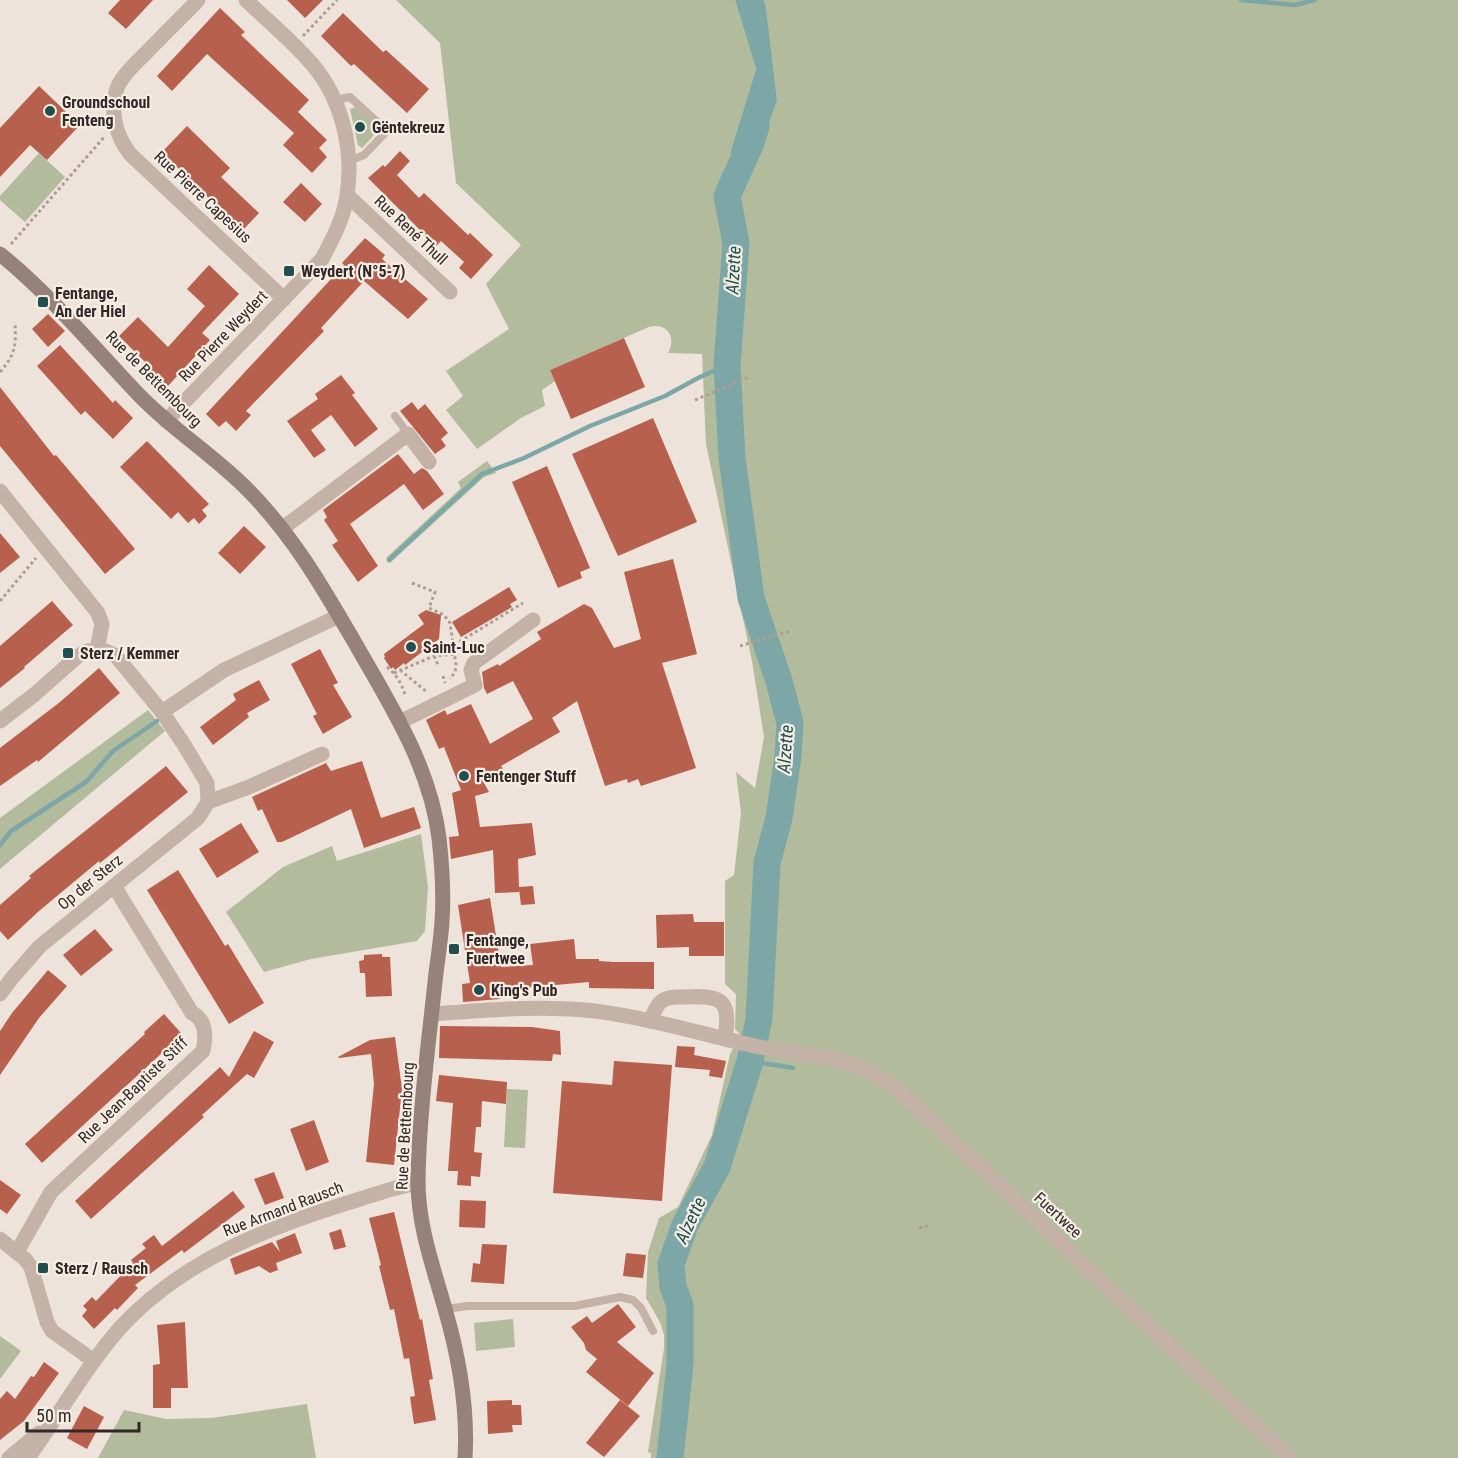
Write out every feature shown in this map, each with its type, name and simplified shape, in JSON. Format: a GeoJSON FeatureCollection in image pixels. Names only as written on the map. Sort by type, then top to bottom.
{"type":"FeatureCollection","features":[{"type":"Feature","properties":{"kind":"main road","name":"Rue de Bettembourg"},"geometry":{"type":"LineString","coordinates":[[4,252],[166,421],[247,488],[284,528],[309,564],[339,615],[400,722],[421,768],[432,802],[438,836],[442,880],[442,920],[423,1100],[418,1183],[421,1220],[428,1256],[454,1342],[465,1402],[465,1458]]}},
{"type":"Feature","properties":{"kind":"street","name":"Rue Pierre Capesius"},"geometry":{"type":"LineString","coordinates":[[198,0],[119,83],[114,101],[117,131],[122,144],[130,154],[284,298]]}},
{"type":"Feature","properties":{"kind":"street","name":"Rue Pierre Weydert"},"geometry":{"type":"LineString","coordinates":[[166,421],[322,259],[338,229],[347,195],[349,161],[345,130],[335,100],[314,66],[246,0]]}},
{"type":"Feature","properties":{"kind":"street","name":"Rue René Thull"},"geometry":{"type":"LineString","coordinates":[[347,195],[450,292]]}},
{"type":"Feature","properties":{"kind":"street"},"geometry":{"type":"LineString","coordinates":[[284,528],[408,434],[429,462]]}},
{"type":"Feature","properties":{"kind":"street"},"geometry":{"type":"LineString","coordinates":[[0,492],[98,614],[102,624],[97,650]]}},
{"type":"Feature","properties":{"kind":"street"},"geometry":{"type":"LineString","coordinates":[[162,712],[224,670],[339,615]]}},
{"type":"Feature","properties":{"kind":"street"},"geometry":{"type":"LineString","coordinates":[[400,722],[475,685],[471,678],[474,663],[533,620]]}},
{"type":"Feature","properties":{"kind":"street"},"geometry":{"type":"LineString","coordinates":[[0,721],[78,656],[87,651],[97,650],[116,656],[162,712],[207,783],[208,802],[249,787],[322,754]]}},
{"type":"Feature","properties":{"kind":"street","name":"Op der Sterz"},"geometry":{"type":"LineString","coordinates":[[0,994],[40,946],[198,818],[208,802]]}},
{"type":"Feature","properties":{"kind":"street","name":"Rue Jean-Baptiste Stiff"},"geometry":{"type":"LineString","coordinates":[[17,1252],[51,1192],[203,1051],[205,1028],[198,1016],[192,1013],[114,886]]}},
{"type":"Feature","properties":{"kind":"street"},"geometry":{"type":"LineString","coordinates":[[432,1014],[513,1008],[596,1011],[650,1021],[728,1040],[727,1013],[717,999],[709,996],[666,998],[659,1002],[650,1021]]}},
{"type":"Feature","properties":{"kind":"street","name":"Fuertwee"},"geometry":{"type":"LineString","coordinates":[[728,1040],[850,1063],[886,1081],[916,1106],[1289,1458]]}},
{"type":"Feature","properties":{"kind":"street","name":"Rue Armand Rausch"},"geometry":{"type":"LineString","coordinates":[[28,1458],[94,1361],[120,1328],[142,1306],[190,1270],[231,1246],[333,1207],[418,1183]]}},
{"type":"Feature","properties":{"kind":"street"},"geometry":{"type":"LineString","coordinates":[[0,1239],[31,1267],[47,1322],[52,1330],[94,1361]]}},
{"type":"Feature","properties":{"kind":"street","name":"Rue Armand Rausch"},"geometry":{"type":"LineString","coordinates":[[9,1458],[53,1422]]}},
{"type":"Feature","properties":{"kind":"lane"},"geometry":{"type":"LineString","coordinates":[[335,100],[350,97],[387,131],[364,155],[349,161]]}},
{"type":"Feature","properties":{"kind":"lane"},"geometry":{"type":"LineString","coordinates":[[395,416],[408,434]]}},
{"type":"Feature","properties":{"kind":"lane"},"geometry":{"type":"LineString","coordinates":[[445,1309],[468,1306],[575,1306],[620,1297],[633,1300],[641,1308],[653,1331]]}},
{"type":"Feature","properties":{"kind":"path"},"geometry":{"type":"LineString","coordinates":[[294,46],[337,0]]}},
{"type":"Feature","properties":{"kind":"path"},"geometry":{"type":"LineString","coordinates":[[4,252],[107,136]]}},
{"type":"Feature","properties":{"kind":"path"},"geometry":{"type":"LineString","coordinates":[[0,372],[16,347],[15,322]]}},
{"type":"Feature","properties":{"kind":"path"},"geometry":{"type":"LineString","coordinates":[[695,400],[747,378]]}},
{"type":"Feature","properties":{"kind":"path"},"geometry":{"type":"LineString","coordinates":[[0,600],[46,548]]}},
{"type":"Feature","properties":{"kind":"path"},"geometry":{"type":"LineString","coordinates":[[412,583],[435,592],[429,608],[444,615],[450,623],[456,672],[446,684],[438,688]]}},
{"type":"Feature","properties":{"kind":"path"},"geometry":{"type":"LineString","coordinates":[[454,644],[523,603]]}},
{"type":"Feature","properties":{"kind":"path"},"geometry":{"type":"LineString","coordinates":[[740,646],[790,631]]}},
{"type":"Feature","properties":{"kind":"path"},"geometry":{"type":"LineString","coordinates":[[394,673],[434,656],[455,654]]}},
{"type":"Feature","properties":{"kind":"path"},"geometry":{"type":"LineString","coordinates":[[434,656],[438,665]]}},
{"type":"Feature","properties":{"kind":"path"},"geometry":{"type":"LineString","coordinates":[[385,665],[394,673],[405,695]]}},
{"type":"Feature","properties":{"kind":"path"},"geometry":{"type":"LineString","coordinates":[[400,670],[426,692],[430,692]]}},
{"type":"Feature","properties":{"kind":"path"},"geometry":{"type":"LineString","coordinates":[[442,676],[446,684]]}},
{"type":"Feature","properties":{"kind":"path"},"geometry":{"type":"LineString","coordinates":[[919,1228],[931,1225]]}},
{"type":"Feature","properties":{"kind":"green space"},"geometry":{"type":"Polygon","coordinates":[[[396,0],[735,0],[756,69],[730,153],[777,100],[764,0],[1458,0],[1458,1458],[651,1458],[651,1453],[648,1452],[664,1335],[660,1322],[646,1298],[648,1252],[659,1218],[678,1207],[712,1135],[730,1054],[741,1036],[735,1029],[736,994],[725,984],[725,881],[734,875],[741,813],[736,772],[755,788],[764,737],[752,661],[706,444],[702,354],[668,353],[671,347],[669,332],[661,327],[649,327],[550,370],[555,381],[542,390],[545,406],[521,418],[477,449],[446,410],[463,396],[446,371],[509,329],[486,284],[521,245],[456,183],[440,43],[396,0]]]}},
{"type":"Feature","properties":{"kind":"green space"},"geometry":{"type":"Polygon","coordinates":[[[355,107],[376,126],[374,135],[362,148],[358,145],[350,109],[355,107]]]}},
{"type":"Feature","properties":{"kind":"green space"},"geometry":{"type":"Polygon","coordinates":[[[39,153],[65,177],[25,222],[0,200],[0,196],[39,153]]]}},
{"type":"Feature","properties":{"kind":"green space"},"geometry":{"type":"Polygon","coordinates":[[[487,461],[496,473],[484,477],[390,563],[386,558],[461,488],[458,482],[487,461]]]}},
{"type":"Feature","properties":{"kind":"green space"},"geometry":{"type":"Polygon","coordinates":[[[148,710],[165,731],[0,869],[0,818],[148,710]]]}},
{"type":"Feature","properties":{"kind":"green space"},"geometry":{"type":"Polygon","coordinates":[[[421,834],[428,887],[425,931],[417,941],[311,959],[264,972],[226,912],[283,867],[332,846],[337,861],[421,834]]]}},
{"type":"Feature","properties":{"kind":"green space"},"geometry":{"type":"Polygon","coordinates":[[[507,1089],[528,1090],[525,1148],[504,1147],[507,1089]]]}},
{"type":"Feature","properties":{"kind":"green space"},"geometry":{"type":"Polygon","coordinates":[[[513,1319],[515,1347],[476,1351],[474,1323],[513,1319]]]}},
{"type":"Feature","properties":{"kind":"green space"},"geometry":{"type":"Polygon","coordinates":[[[0,1336],[21,1351],[0,1379],[0,1336]]]}},
{"type":"Feature","properties":{"kind":"green space"},"geometry":{"type":"Polygon","coordinates":[[[307,1404],[316,1458],[98,1458],[124,1410],[166,1419],[211,1418],[307,1404]]]}},
{"type":"Feature","properties":{"kind":"water"},"geometry":{"type":"Polygon","coordinates":[[[735,0],[764,0],[777,100],[754,164],[730,153],[756,69],[735,0]]]}},
{"type":"Feature","properties":{"kind":"building"},"geometry":{"type":"Polygon","coordinates":[[[120,0],[153,0],[126,29],[108,13],[120,0]]]}},
{"type":"Feature","properties":{"kind":"building"},"geometry":{"type":"Polygon","coordinates":[[[287,0],[323,0],[305,18],[287,0]]]}},
{"type":"Feature","properties":{"kind":"building"},"geometry":{"type":"Polygon","coordinates":[[[220,8],[245,32],[241,35],[309,100],[298,112],[327,140],[319,148],[327,157],[312,173],[283,145],[294,133],[207,54],[172,91],[157,76],[220,8]]]}},
{"type":"Feature","properties":{"kind":"building"},"geometry":{"type":"Polygon","coordinates":[[[343,13],[383,52],[386,50],[429,89],[407,113],[354,64],[351,66],[321,36],[343,13]]]}},
{"type":"Feature","properties":{"kind":"building"},"geometry":{"type":"Polygon","coordinates":[[[39,86],[80,125],[47,160],[30,145],[0,177],[0,128],[39,86]]]}},
{"type":"Feature","properties":{"kind":"building"},"geometry":{"type":"Polygon","coordinates":[[[187,126],[230,168],[221,177],[259,213],[242,231],[162,152],[187,126]]]}},
{"type":"Feature","properties":{"kind":"building"},"geometry":{"type":"Polygon","coordinates":[[[400,151],[410,161],[397,175],[419,198],[424,193],[468,235],[470,233],[493,255],[471,279],[459,268],[464,262],[441,241],[436,246],[368,178],[383,165],[385,167],[400,151]]]}},
{"type":"Feature","properties":{"kind":"building"},"geometry":{"type":"Polygon","coordinates":[[[301,183],[322,204],[305,222],[283,202],[301,183]]]}},
{"type":"Feature","properties":{"kind":"building"},"geometry":{"type":"Polygon","coordinates":[[[365,238],[385,255],[382,259],[428,299],[408,319],[364,281],[321,328],[324,331],[246,411],[251,415],[236,431],[226,421],[219,427],[206,414],[344,265],[342,263],[365,238]]]}},
{"type":"Feature","properties":{"kind":"building"},"geometry":{"type":"Polygon","coordinates":[[[209,265],[239,294],[202,333],[210,340],[168,386],[148,369],[150,367],[119,336],[138,317],[168,347],[205,306],[187,289],[209,265]]]}},
{"type":"Feature","properties":{"kind":"building"},"geometry":{"type":"Polygon","coordinates":[[[48,314],[65,331],[48,347],[32,329],[48,314]]]}},
{"type":"Feature","properties":{"kind":"building"},"geometry":{"type":"Polygon","coordinates":[[[624,338],[645,387],[571,419],[550,370],[624,338]]]}},
{"type":"Feature","properties":{"kind":"building"},"geometry":{"type":"Polygon","coordinates":[[[60,345],[113,403],[115,400],[133,418],[113,439],[85,411],[81,415],[37,366],[60,345]]]}},
{"type":"Feature","properties":{"kind":"building"},"geometry":{"type":"Polygon","coordinates":[[[341,375],[355,393],[352,395],[378,429],[355,447],[331,415],[311,430],[326,450],[314,458],[287,421],[318,399],[315,394],[341,375]]]}},
{"type":"Feature","properties":{"kind":"building"},"geometry":{"type":"Polygon","coordinates":[[[0,387],[54,456],[56,455],[135,549],[105,574],[0,446],[0,387]]]}},
{"type":"Feature","properties":{"kind":"building"},"geometry":{"type":"Polygon","coordinates":[[[412,402],[418,410],[425,404],[448,433],[441,439],[446,446],[435,454],[400,411],[412,402]]]}},
{"type":"Feature","properties":{"kind":"building"},"geometry":{"type":"Polygon","coordinates":[[[653,418],[697,522],[618,556],[572,454],[653,418]]]}},
{"type":"Feature","properties":{"kind":"building"},"geometry":{"type":"Polygon","coordinates":[[[147,441],[209,504],[202,510],[207,516],[199,524],[194,518],[188,523],[178,512],[171,519],[120,467],[147,441]]]}},
{"type":"Feature","properties":{"kind":"building"},"geometry":{"type":"Polygon","coordinates":[[[398,454],[414,474],[422,468],[427,471],[444,494],[423,510],[404,484],[350,524],[378,566],[358,582],[332,545],[338,541],[324,520],[327,517],[323,510],[398,454]]]}},
{"type":"Feature","properties":{"kind":"building"},"geometry":{"type":"Polygon","coordinates":[[[547,466],[590,568],[580,572],[582,578],[558,588],[512,482],[547,466]]]}},
{"type":"Feature","properties":{"kind":"building"},"geometry":{"type":"Polygon","coordinates":[[[244,526],[266,547],[240,574],[218,553],[244,526]]]}},
{"type":"Feature","properties":{"kind":"building"},"geometry":{"type":"Polygon","coordinates":[[[0,533],[20,557],[0,573],[0,533]]]}},
{"type":"Feature","properties":{"kind":"building"},"geometry":{"type":"Polygon","coordinates":[[[673,559],[697,654],[662,663],[696,768],[641,786],[638,779],[628,783],[627,779],[605,786],[577,701],[552,718],[560,732],[501,766],[506,773],[483,781],[489,792],[475,796],[480,827],[532,823],[536,855],[518,859],[519,887],[533,886],[535,904],[521,905],[519,889],[519,892],[495,893],[493,850],[451,859],[449,837],[459,836],[452,793],[461,790],[444,747],[439,749],[426,720],[445,710],[447,715],[471,704],[490,744],[533,719],[513,681],[487,694],[482,672],[498,664],[499,666],[541,639],[537,632],[584,604],[592,608],[614,648],[641,639],[624,572],[673,559]]]}},
{"type":"Feature","properties":{"kind":"building"},"geometry":{"type":"Polygon","coordinates":[[[509,587],[517,600],[510,604],[512,607],[461,637],[452,622],[509,587]]]}},
{"type":"Feature","properties":{"kind":"building"},"geometry":{"type":"Polygon","coordinates":[[[52,601],[73,625],[0,688],[0,646],[52,601]]]}},
{"type":"Feature","properties":{"kind":"building","name":"Saint-Luc"},"geometry":{"type":"Polygon","coordinates":[[[426,610],[441,615],[439,639],[405,665],[404,663],[395,670],[393,667],[391,669],[384,654],[424,624],[418,615],[426,610]]]}},
{"type":"Feature","properties":{"kind":"building"},"geometry":{"type":"Polygon","coordinates":[[[320,649],[338,683],[333,685],[352,717],[323,734],[313,716],[317,714],[291,664],[320,649]]]}},
{"type":"Feature","properties":{"kind":"building"},"geometry":{"type":"Polygon","coordinates":[[[99,668],[120,693],[38,762],[37,760],[0,786],[0,748],[60,702],[99,668]]]}},
{"type":"Feature","properties":{"kind":"building"},"geometry":{"type":"Polygon","coordinates":[[[259,680],[270,700],[247,713],[249,717],[213,745],[200,727],[236,700],[233,694],[259,680]]]}},
{"type":"Feature","properties":{"kind":"building"},"geometry":{"type":"Polygon","coordinates":[[[362,761],[381,818],[414,807],[421,828],[364,848],[351,809],[282,842],[277,842],[262,809],[258,811],[252,797],[326,763],[331,771],[362,761]]]}},
{"type":"Feature","properties":{"kind":"building"},"geometry":{"type":"Polygon","coordinates":[[[166,766],[188,792],[100,863],[99,861],[8,940],[0,931],[0,905],[31,878],[29,876],[166,766]]]}},
{"type":"Feature","properties":{"kind":"building"},"geometry":{"type":"Polygon","coordinates":[[[241,823],[259,852],[217,878],[199,849],[241,823]]]}},
{"type":"Feature","properties":{"kind":"building"},"geometry":{"type":"Polygon","coordinates":[[[178,870],[225,946],[228,944],[264,1003],[229,1024],[147,890],[178,870]]]}},
{"type":"Feature","properties":{"kind":"building"},"geometry":{"type":"Polygon","coordinates":[[[490,898],[501,967],[533,965],[530,944],[574,939],[576,959],[654,962],[654,989],[589,988],[589,982],[499,990],[500,999],[463,1002],[462,984],[470,983],[458,905],[490,898]]]}},
{"type":"Feature","properties":{"kind":"building"},"geometry":{"type":"Polygon","coordinates":[[[693,914],[694,922],[724,922],[724,956],[689,956],[689,947],[657,948],[656,915],[693,914]]]}},
{"type":"Feature","properties":{"kind":"building"},"geometry":{"type":"Polygon","coordinates":[[[95,929],[113,950],[81,976],[63,955],[95,929]]]}},
{"type":"Feature","properties":{"kind":"building"},"geometry":{"type":"Polygon","coordinates":[[[382,954],[382,957],[390,957],[392,996],[366,997],[365,973],[360,973],[359,961],[364,960],[364,955],[382,954]]]}},
{"type":"Feature","properties":{"kind":"building"},"geometry":{"type":"Polygon","coordinates":[[[48,970],[67,986],[39,1018],[0,1075],[0,1031],[48,970]]]}},
{"type":"Feature","properties":{"kind":"building"},"geometry":{"type":"Polygon","coordinates":[[[164,1014],[181,1033],[175,1038],[180,1043],[165,1057],[162,1053],[42,1163],[25,1144],[164,1014]]]}},
{"type":"Feature","properties":{"kind":"building"},"geometry":{"type":"Polygon","coordinates":[[[440,1026],[532,1027],[560,1031],[561,1055],[553,1054],[552,1061],[439,1058],[440,1026]]]}},
{"type":"Feature","properties":{"kind":"building"},"geometry":{"type":"Polygon","coordinates":[[[254,1031],[274,1042],[254,1078],[247,1074],[202,1115],[204,1117],[91,1219],[75,1201],[220,1067],[229,1077],[254,1031]]]}},
{"type":"Feature","properties":{"kind":"building"},"geometry":{"type":"Polygon","coordinates":[[[395,1037],[402,1089],[394,1165],[366,1162],[374,1084],[371,1054],[338,1057],[370,1040],[395,1037]]]}},
{"type":"Feature","properties":{"kind":"building"},"geometry":{"type":"Polygon","coordinates":[[[677,1046],[695,1047],[694,1055],[726,1061],[722,1078],[709,1076],[710,1070],[675,1067],[677,1046]]]}},
{"type":"Feature","properties":{"kind":"building"},"geometry":{"type":"Polygon","coordinates":[[[614,1061],[672,1065],[662,1201],[553,1193],[562,1081],[612,1085],[614,1061]]]}},
{"type":"Feature","properties":{"kind":"building"},"geometry":{"type":"Polygon","coordinates":[[[439,1075],[507,1082],[506,1104],[482,1101],[481,1127],[476,1127],[474,1152],[482,1153],[480,1177],[471,1176],[471,1186],[457,1185],[458,1171],[448,1171],[453,1103],[436,1101],[439,1075]]]}},
{"type":"Feature","properties":{"kind":"building"},"geometry":{"type":"Polygon","coordinates":[[[314,1120],[329,1162],[306,1171],[290,1129],[314,1120]]]}},
{"type":"Feature","properties":{"kind":"building"},"geometry":{"type":"Polygon","coordinates":[[[274,1172],[284,1198],[265,1205],[254,1179],[274,1172]]]}},
{"type":"Feature","properties":{"kind":"building"},"geometry":{"type":"Polygon","coordinates":[[[0,1180],[21,1195],[7,1214],[0,1209],[0,1180]]]}},
{"type":"Feature","properties":{"kind":"building"},"geometry":{"type":"Polygon","coordinates":[[[233,1191],[245,1207],[184,1253],[182,1250],[135,1285],[138,1288],[94,1329],[82,1316],[87,1310],[83,1306],[92,1297],[96,1301],[133,1263],[131,1260],[146,1248],[142,1244],[154,1235],[162,1246],[233,1191]]]}},
{"type":"Feature","properties":{"kind":"building"},"geometry":{"type":"Polygon","coordinates":[[[460,1200],[486,1201],[485,1228],[459,1227],[460,1200]]]}},
{"type":"Feature","properties":{"kind":"building"},"geometry":{"type":"Polygon","coordinates":[[[394,1212],[420,1320],[422,1319],[433,1379],[429,1380],[436,1420],[414,1424],[410,1397],[415,1396],[409,1358],[404,1359],[394,1309],[390,1310],[369,1218],[394,1212]]]}},
{"type":"Feature","properties":{"kind":"building"},"geometry":{"type":"Polygon","coordinates":[[[341,1229],[346,1247],[334,1250],[329,1233],[341,1229]]]}},
{"type":"Feature","properties":{"kind":"building"},"geometry":{"type":"Polygon","coordinates":[[[295,1233],[302,1253],[276,1263],[278,1270],[270,1273],[259,1266],[235,1275],[230,1259],[272,1242],[280,1252],[276,1241],[295,1233]]]}},
{"type":"Feature","properties":{"kind":"building"},"geometry":{"type":"Polygon","coordinates":[[[482,1244],[507,1245],[504,1284],[471,1282],[473,1263],[480,1264],[482,1244]]]}},
{"type":"Feature","properties":{"kind":"building"},"geometry":{"type":"Polygon","coordinates":[[[626,1253],[646,1255],[643,1278],[623,1276],[626,1253]]]}},
{"type":"Feature","properties":{"kind":"building"},"geometry":{"type":"Polygon","coordinates":[[[618,1304],[636,1327],[617,1342],[654,1373],[628,1406],[586,1372],[597,1359],[586,1350],[584,1343],[571,1327],[587,1316],[592,1323],[618,1304]]]}},
{"type":"Feature","properties":{"kind":"building"},"geometry":{"type":"Polygon","coordinates":[[[185,1322],[188,1388],[171,1388],[171,1408],[153,1408],[153,1365],[160,1364],[157,1325],[185,1322]]]}},
{"type":"Feature","properties":{"kind":"building"},"geometry":{"type":"Polygon","coordinates":[[[44,1362],[59,1373],[24,1421],[0,1440],[0,1399],[7,1391],[15,1399],[44,1362]]]}},
{"type":"Feature","properties":{"kind":"building"},"geometry":{"type":"Polygon","coordinates":[[[512,1400],[512,1405],[521,1405],[522,1425],[512,1425],[513,1432],[488,1434],[487,1401],[512,1400]]]}},
{"type":"Feature","properties":{"kind":"building"},"geometry":{"type":"Polygon","coordinates":[[[620,1400],[640,1416],[604,1457],[586,1443],[620,1400]]]}},
{"type":"Feature","properties":{"kind":"building"},"geometry":{"type":"Polygon","coordinates":[[[84,1406],[104,1417],[87,1449],[67,1438],[84,1406]]]}},
{"type":"Feature","properties":{"kind":"waterway"},"geometry":{"type":"LineString","coordinates":[[1241,0],[1295,5],[1315,0]]}},
{"type":"Feature","properties":{"kind":"waterway","name":"Alzette"},"geometry":{"type":"LineString","coordinates":[[670,1458],[680,1364],[680,1305],[673,1287],[671,1264],[685,1225],[717,1167],[750,1061],[759,1019],[767,863],[779,818],[788,756],[790,723],[779,681],[751,598],[732,458],[727,365],[736,243],[727,196],[751,143],[756,126]]}},
{"type":"Feature","properties":{"kind":"waterway"},"geometry":{"type":"LineString","coordinates":[[389,560],[482,474],[524,458],[590,426],[665,396],[727,365]]}},
{"type":"Feature","properties":{"kind":"waterway"},"geometry":{"type":"LineString","coordinates":[[0,845],[11,831],[86,782],[113,751],[157,721]]}},
{"type":"Feature","properties":{"kind":"waterway"},"geometry":{"type":"LineString","coordinates":[[750,1061],[793,1068]]}},
{"type":"Feature","properties":{"kind":"place","name":"Groundschoul Fenteng"},"geometry":{"type":"Point","coordinates":[50,111]}},
{"type":"Feature","properties":{"kind":"place","name":"Gëntekreuz"},"geometry":{"type":"Point","coordinates":[360,127]}},
{"type":"Feature","properties":{"kind":"place","name":"Weydert (N°5-7)"},"geometry":{"type":"Point","coordinates":[289,271]}},
{"type":"Feature","properties":{"kind":"place","name":"Fentange, An der Hiel"},"geometry":{"type":"Point","coordinates":[43,302]}},
{"type":"Feature","properties":{"kind":"place","name":"Saint-Luc"},"geometry":{"type":"Point","coordinates":[411,647]}},
{"type":"Feature","properties":{"kind":"place","name":"Sterz / Kemmer"},"geometry":{"type":"Point","coordinates":[68,653]}},
{"type":"Feature","properties":{"kind":"place","name":"Fentenger Stuff"},"geometry":{"type":"Point","coordinates":[464,776]}},
{"type":"Feature","properties":{"kind":"place","name":"Fentange, Fuertwee"},"geometry":{"type":"Point","coordinates":[454,949]}},
{"type":"Feature","properties":{"kind":"place","name":"King's Pub"},"geometry":{"type":"Point","coordinates":[479,990]}},
{"type":"Feature","properties":{"kind":"place","name":"Sterz / Rausch"},"geometry":{"type":"Point","coordinates":[43,1268]}}]}
